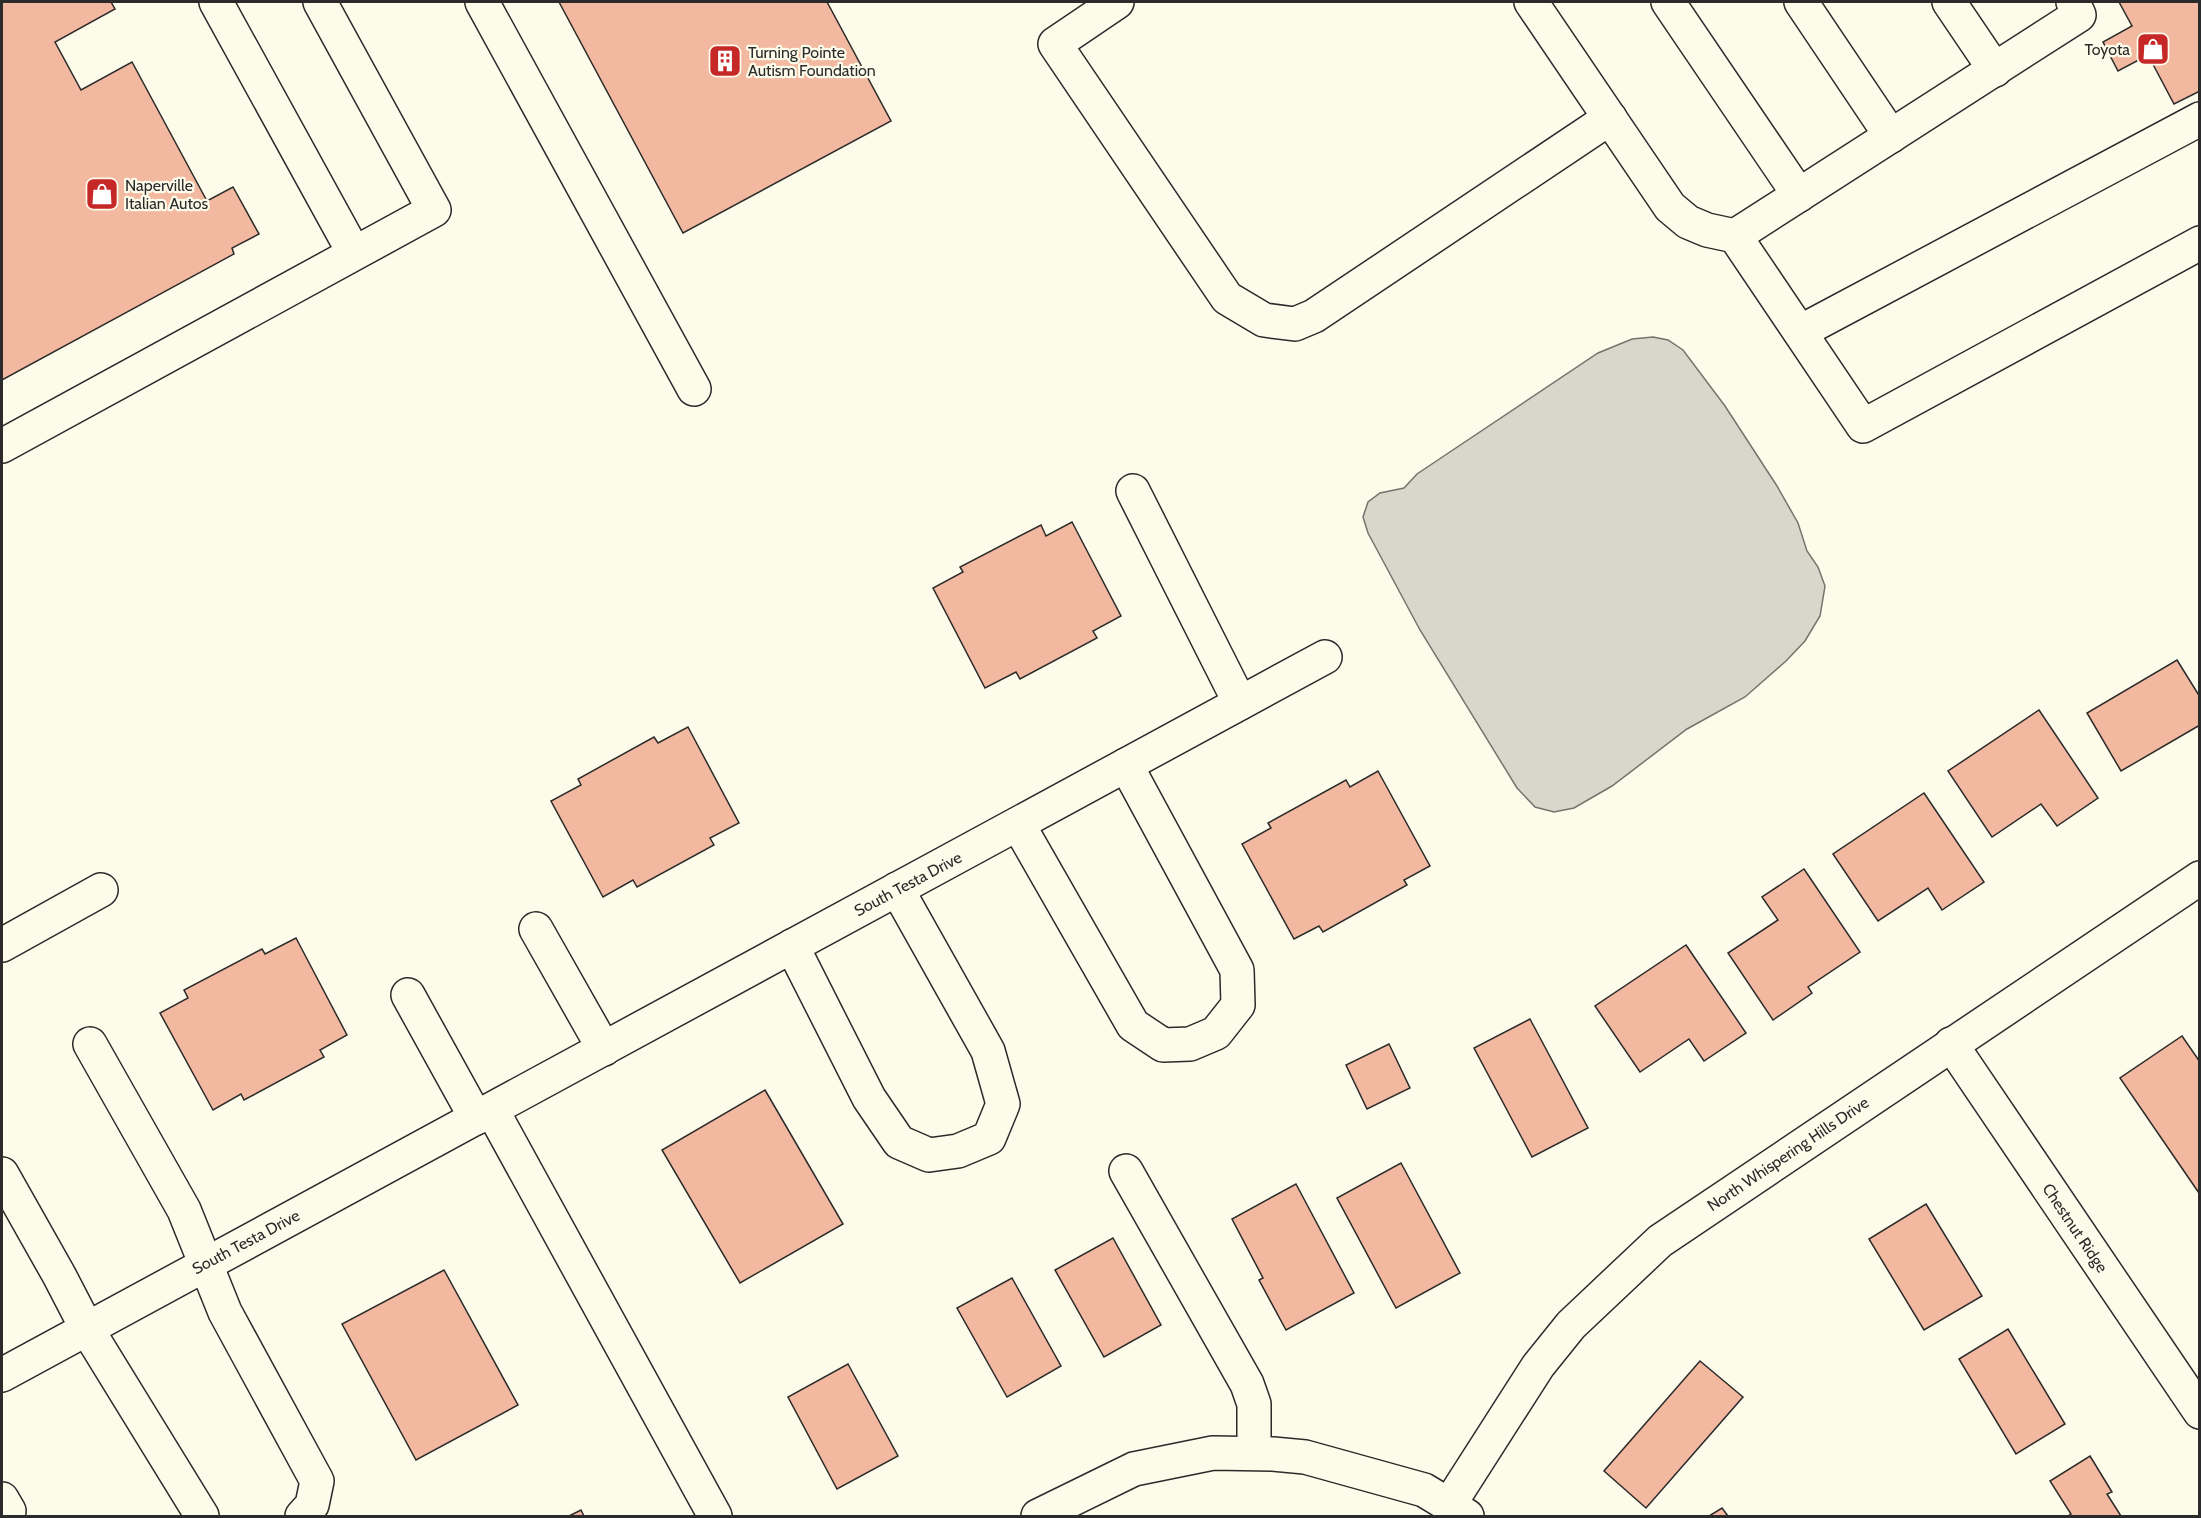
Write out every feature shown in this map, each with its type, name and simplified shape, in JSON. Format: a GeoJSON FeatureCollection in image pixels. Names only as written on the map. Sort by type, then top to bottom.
{"type":"FeatureCollection","features":[{"type":"Feature","properties":{"kind":"street"},"geometry":{"type":"LineString","coordinates":[[216,2],[354,254]]}},
{"type":"Feature","properties":{"kind":"street"},"geometry":{"type":"LineString","coordinates":[[2,446],[434,210],[320,2]]}},
{"type":"Feature","properties":{"kind":"street"},"geometry":{"type":"LineString","coordinates":[[482,2],[694,389]]}},
{"type":"Feature","properties":{"kind":"street"},"geometry":{"type":"LineString","coordinates":[[1117,2],[1055,44],[1227,298],[1264,320],[1295,324],[1314,316],[1610,118]]}},
{"type":"Feature","properties":{"kind":"street"},"geometry":{"type":"LineString","coordinates":[[1531,2],[1670,207],[1688,222],[1707,230],[1735,236],[1863,426],[2199,243]]}},
{"type":"Feature","properties":{"kind":"street"},"geometry":{"type":"LineString","coordinates":[[1668,2],[1799,195]]}},
{"type":"Feature","properties":{"kind":"street"},"geometry":{"type":"LineString","coordinates":[[1801,2],[1891,136]]}},
{"type":"Feature","properties":{"kind":"street"},"geometry":{"type":"LineString","coordinates":[[1949,2],[1995,70]]}},
{"type":"Feature","properties":{"kind":"street"},"geometry":{"type":"LineString","coordinates":[[1735,236],[2079,15],[2073,2]]}},
{"type":"Feature","properties":{"kind":"street"},"geometry":{"type":"LineString","coordinates":[[1800,332],[2199,119]]}},
{"type":"Feature","properties":{"kind":"street"},"geometry":{"type":"LineString","coordinates":[[1133,491],[1240,703]]}},
{"type":"Feature","properties":{"kind":"street","name":"South Testa Drive"},"geometry":{"type":"LineString","coordinates":[[2,1375],[1325,657]]}},
{"type":"Feature","properties":{"kind":"street"},"geometry":{"type":"LineString","coordinates":[[1017,824],[1133,1025],[1163,1045],[1190,1044],[1216,1033],[1238,1005],[1237,970],[1125,765]]}},
{"type":"Feature","properties":{"kind":"street","name":"North Whispering Hills Drive"},"geometry":{"type":"LineString","coordinates":[[1458,1511],[1538,1366],[1571,1324],[1660,1241],[2199,878]]}},
{"type":"Feature","properties":{"kind":"street"},"geometry":{"type":"LineString","coordinates":[[2,945],[101,890]]}},
{"type":"Feature","properties":{"kind":"street"},"geometry":{"type":"LineString","coordinates":[[792,946],[869,1098],[900,1143],[929,1155],[958,1151],[989,1138],[1003,1104],[988,1051],[897,890]]}},
{"type":"Feature","properties":{"kind":"street"},"geometry":{"type":"LineString","coordinates":[[536,929],[604,1049]]}},
{"type":"Feature","properties":{"kind":"street"},"geometry":{"type":"LineString","coordinates":[[408,995],[484,1114],[715,1516]]}},
{"type":"Feature","properties":{"kind":"street"},"geometry":{"type":"LineString","coordinates":[[90,1044],[184,1210],[225,1312],[316,1481],[312,1505],[302,1516]]}},
{"type":"Feature","properties":{"kind":"street","name":"Chestnut Ridge"},"geometry":{"type":"LineString","coordinates":[[1951,1044],[2199,1412]]}},
{"type":"Feature","properties":{"kind":"street"},"geometry":{"type":"LineString","coordinates":[[1126,1172],[1247,1384],[1254,1404],[1254,1453]]}},
{"type":"Feature","properties":{"kind":"street"},"geometry":{"type":"LineString","coordinates":[[2,1174],[87,1329],[202,1516]]}},
{"type":"Feature","properties":{"kind":"street"},"geometry":{"type":"LineString","coordinates":[[1038,1516],[1134,1469],[1214,1452],[1305,1457],[1424,1490],[1458,1511]]}},
{"type":"Feature","properties":{"kind":"shaded area"},"geometry":{"type":"Polygon","coordinates":[[[1653,337],[1668,340],[1683,350],[1725,406],[1777,486],[1798,523],[1807,551],[1818,567],[1825,586],[1820,616],[1805,641],[1745,697],[1687,729],[1612,786],[1574,808],[1554,812],[1535,807],[1517,788],[1420,630],[1368,533],[1363,517],[1368,502],[1380,493],[1404,488],[1417,474],[1598,353],[1632,339],[1653,337]]]}},
{"type":"Feature","properties":{"kind":"building","name":"Naperville Italian Autos"},"geometry":{"type":"Polygon","coordinates":[[[2,2],[111,2],[115,9],[55,42],[81,90],[132,62],[207,201],[233,187],[259,234],[232,248],[234,254],[2,380],[2,2]]]}},
{"type":"Feature","properties":{"kind":"building","name":"Turning Pointe Autism Foundation"},"geometry":{"type":"Polygon","coordinates":[[[559,2],[827,2],[891,121],[683,233],[559,2]]]}},
{"type":"Feature","properties":{"kind":"building","name":"Toyota"},"geometry":{"type":"Polygon","coordinates":[[[2119,2],[2200,2],[2200,91],[2174,104],[2148,55],[2118,71],[2103,42],[2132,26],[2119,2]]]}},
{"type":"Feature","properties":{"kind":"building"},"geometry":{"type":"Polygon","coordinates":[[[1072,522],[1121,616],[1093,631],[1097,638],[1020,679],[1016,672],[985,688],[933,588],[963,572],[960,567],[1041,525],[1046,536],[1072,522]]]}},
{"type":"Feature","properties":{"kind":"building"},"geometry":{"type":"Polygon","coordinates":[[[2177,660],[2200,697],[2200,725],[2121,771],[2087,713],[2177,660]]]}},
{"type":"Feature","properties":{"kind":"building"},"geometry":{"type":"Polygon","coordinates":[[[2039,710],[2098,798],[2057,826],[2041,804],[1992,837],[1948,771],[2039,710]]]}},
{"type":"Feature","properties":{"kind":"building"},"geometry":{"type":"Polygon","coordinates":[[[688,727],[739,823],[710,838],[714,845],[637,887],[633,880],[603,897],[551,801],[581,785],[578,779],[654,737],[658,743],[688,727]]]}},
{"type":"Feature","properties":{"kind":"building"},"geometry":{"type":"Polygon","coordinates":[[[1378,771],[1430,866],[1404,880],[1407,885],[1323,932],[1319,926],[1294,939],[1242,844],[1271,828],[1268,823],[1346,780],[1350,787],[1378,771]]]}},
{"type":"Feature","properties":{"kind":"building"},"geometry":{"type":"Polygon","coordinates":[[[1924,793],[1984,882],[1942,910],[1928,888],[1878,921],[1833,854],[1924,793]]]}},
{"type":"Feature","properties":{"kind":"building"},"geometry":{"type":"Polygon","coordinates":[[[1804,869],[1860,952],[1808,987],[1812,993],[1773,1020],[1728,953],[1778,920],[1762,897],[1804,869]]]}},
{"type":"Feature","properties":{"kind":"building"},"geometry":{"type":"Polygon","coordinates":[[[296,938],[347,1035],[320,1050],[324,1057],[244,1100],[241,1094],[213,1110],[160,1013],[188,998],[184,990],[262,949],[265,954],[296,938]]]}},
{"type":"Feature","properties":{"kind":"building"},"geometry":{"type":"Polygon","coordinates":[[[1686,945],[1746,1033],[1704,1061],[1689,1039],[1640,1072],[1595,1006],[1686,945]]]}},
{"type":"Feature","properties":{"kind":"building"},"geometry":{"type":"Polygon","coordinates":[[[1530,1019],[1588,1128],[1532,1157],[1474,1048],[1530,1019]]]}},
{"type":"Feature","properties":{"kind":"building"},"geometry":{"type":"Polygon","coordinates":[[[2182,1036],[2200,1062],[2199,1193],[2120,1078],[2182,1036]]]}},
{"type":"Feature","properties":{"kind":"building"},"geometry":{"type":"Polygon","coordinates":[[[1389,1044],[1410,1088],[1367,1109],[1346,1065],[1389,1044]]]}},
{"type":"Feature","properties":{"kind":"building"},"geometry":{"type":"Polygon","coordinates":[[[765,1090],[843,1224],[740,1283],[662,1150],[765,1090]]]}},
{"type":"Feature","properties":{"kind":"building"},"geometry":{"type":"Polygon","coordinates":[[[1401,1163],[1460,1273],[1396,1308],[1337,1198],[1401,1163]]]}},
{"type":"Feature","properties":{"kind":"building"},"geometry":{"type":"Polygon","coordinates":[[[1296,1184],[1354,1293],[1286,1330],[1259,1280],[1263,1278],[1232,1219],[1296,1184]]]}},
{"type":"Feature","properties":{"kind":"building"},"geometry":{"type":"Polygon","coordinates":[[[1926,1204],[1982,1296],[1924,1330],[1869,1239],[1926,1204]]]}},
{"type":"Feature","properties":{"kind":"building"},"geometry":{"type":"Polygon","coordinates":[[[1113,1238],[1161,1325],[1104,1357],[1055,1270],[1113,1238]]]}},
{"type":"Feature","properties":{"kind":"building"},"geometry":{"type":"Polygon","coordinates":[[[444,1270],[518,1405],[416,1460],[342,1324],[444,1270]]]}},
{"type":"Feature","properties":{"kind":"building"},"geometry":{"type":"Polygon","coordinates":[[[1012,1278],[1061,1366],[1007,1397],[957,1308],[1012,1278]]]}},
{"type":"Feature","properties":{"kind":"building"},"geometry":{"type":"Polygon","coordinates":[[[2008,1329],[2065,1424],[2016,1454],[1959,1359],[2008,1329]]]}},
{"type":"Feature","properties":{"kind":"building"},"geometry":{"type":"Polygon","coordinates":[[[1700,1361],[1743,1397],[1646,1508],[1604,1471],[1700,1361]]]}},
{"type":"Feature","properties":{"kind":"building"},"geometry":{"type":"Polygon","coordinates":[[[848,1364],[898,1456],[837,1489],[788,1397],[848,1364]]]}},
{"type":"Feature","properties":{"kind":"building"},"geometry":{"type":"Polygon","coordinates":[[[2090,1456],[2112,1492],[2107,1494],[2121,1516],[2068,1516],[2071,1514],[2050,1481],[2090,1456]]]}},
{"type":"Feature","properties":{"kind":"building"},"geometry":{"type":"Polygon","coordinates":[[[1722,1508],[1728,1516],[1709,1516],[1722,1508]]]}},
{"type":"Feature","properties":{"kind":"building"},"geometry":{"type":"Polygon","coordinates":[[[581,1510],[584,1516],[569,1516],[581,1510]]]}},
{"type":"Feature","properties":{"kind":"place","name":"Toyota"},"geometry":{"type":"Point","coordinates":[2153,49]}},
{"type":"Feature","properties":{"kind":"place","name":"Turning Pointe Autism Foundation"},"geometry":{"type":"Point","coordinates":[725,61]}},
{"type":"Feature","properties":{"kind":"place","name":"Naperville Italian Autos"},"geometry":{"type":"Point","coordinates":[102,194]}}]}
